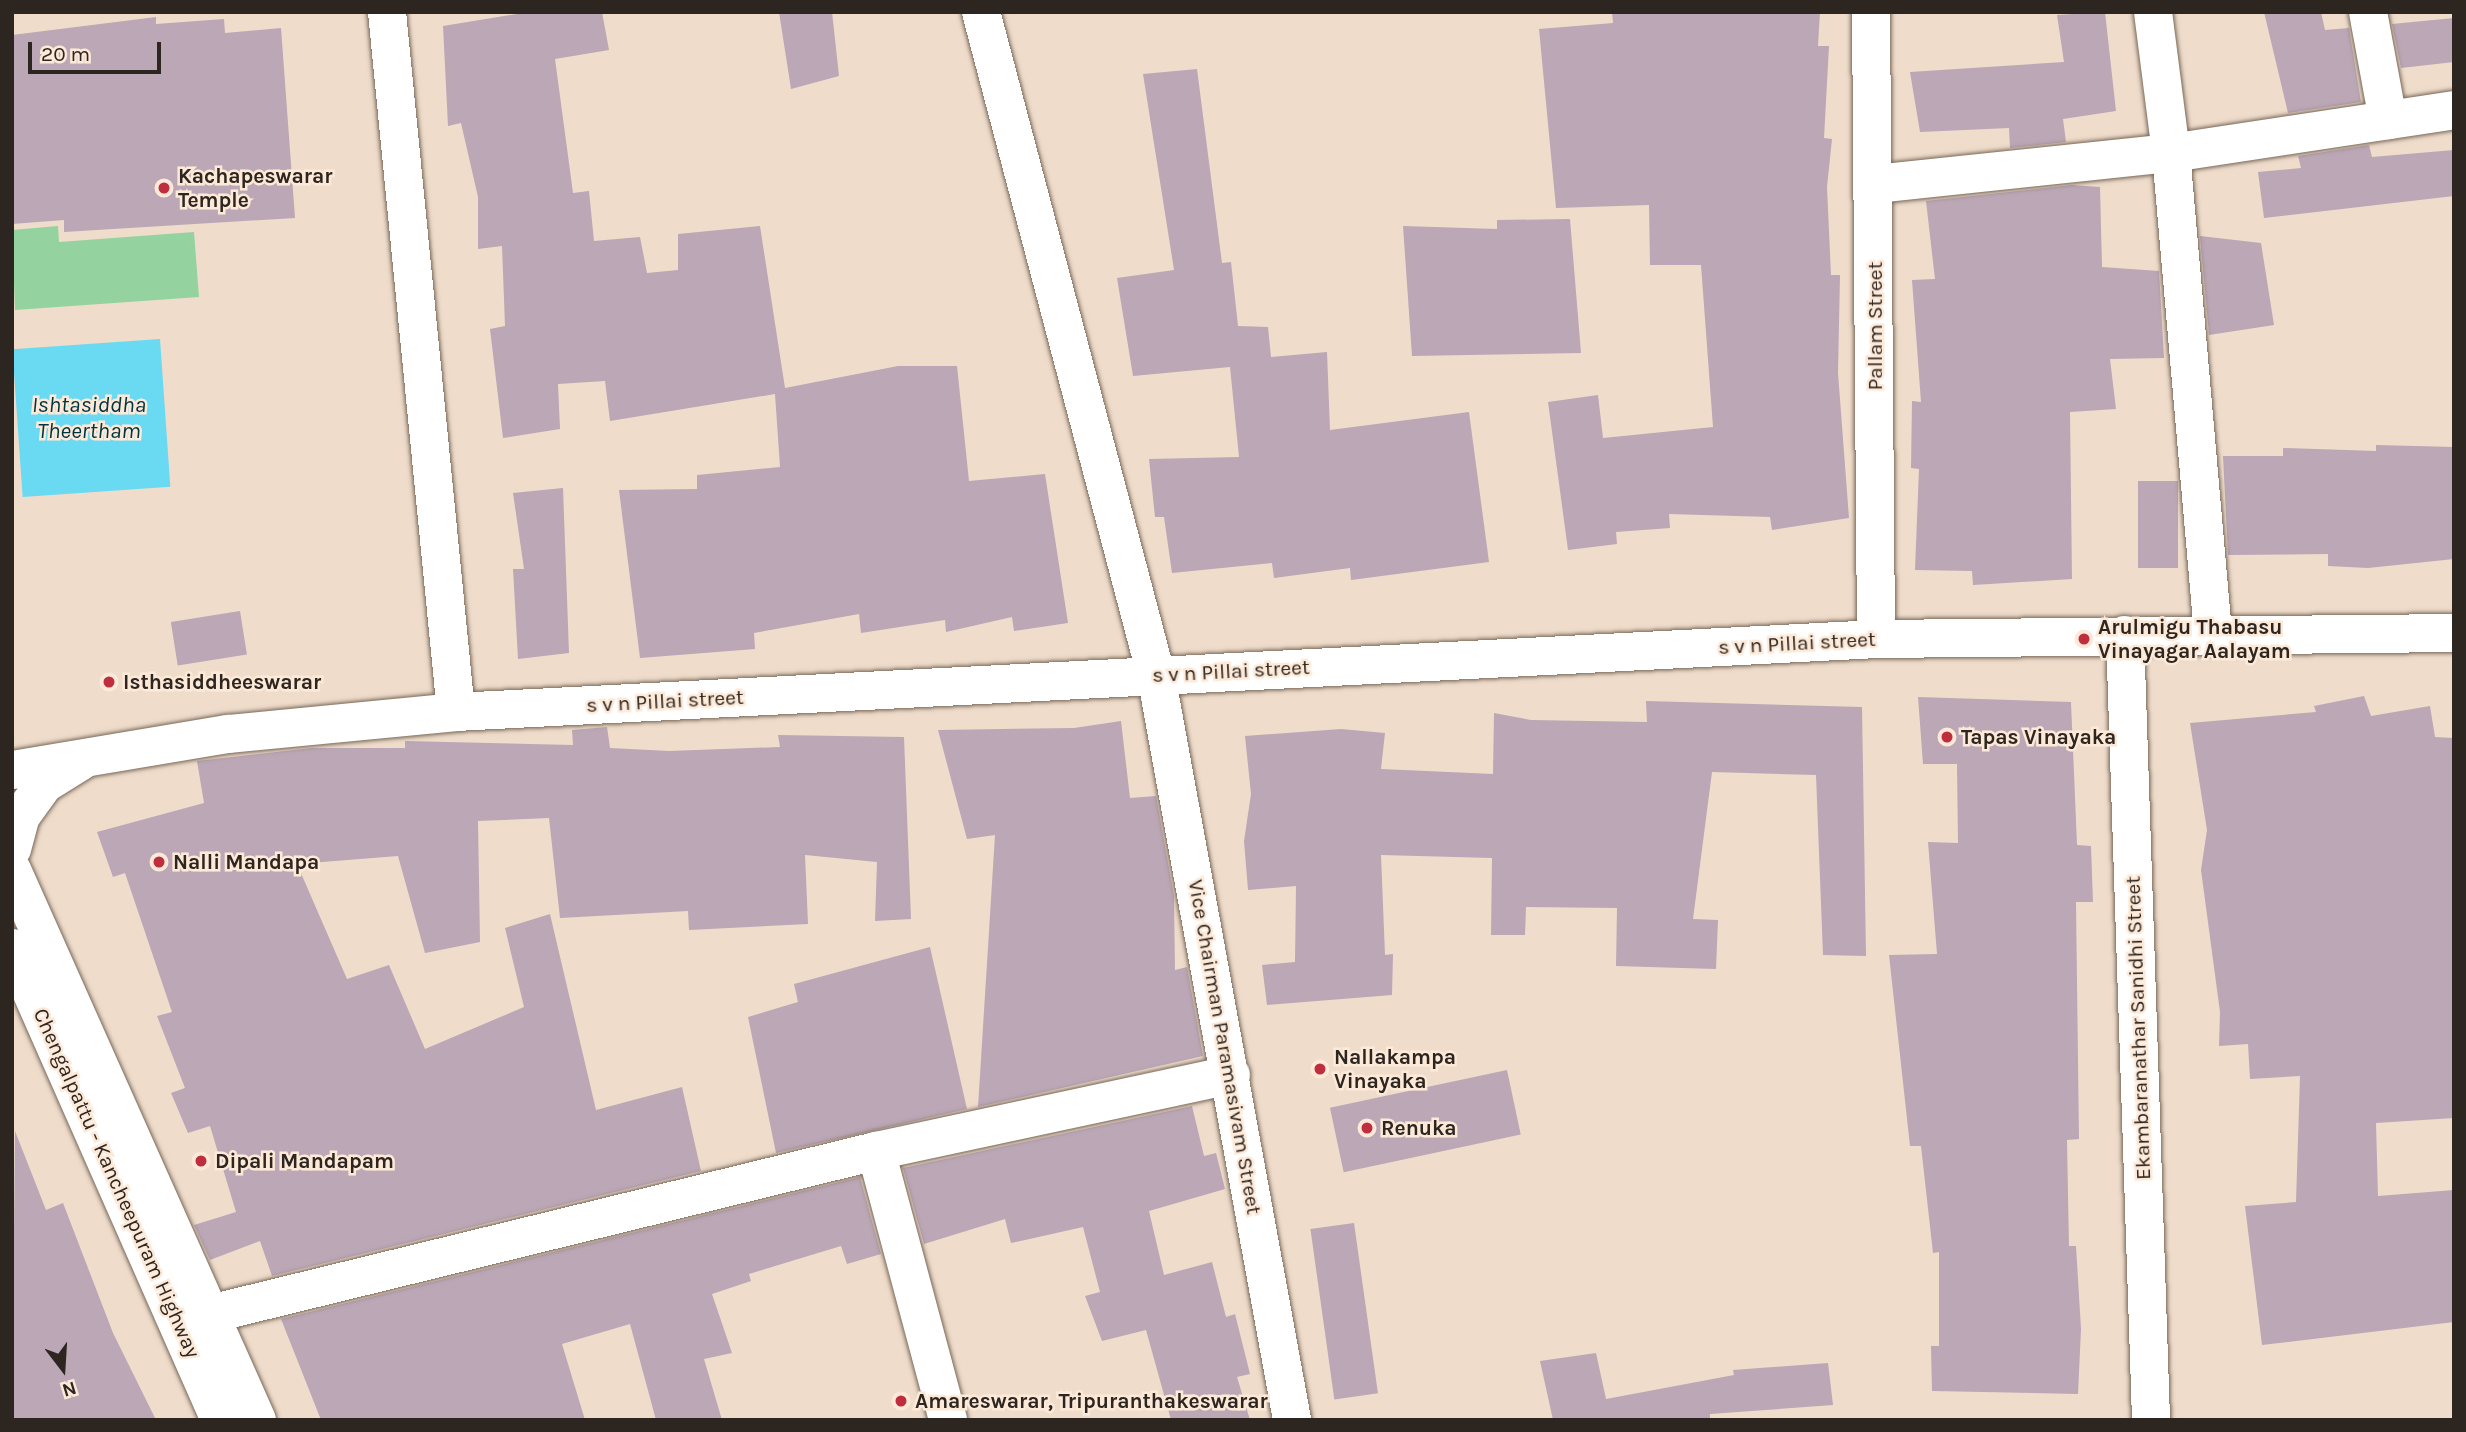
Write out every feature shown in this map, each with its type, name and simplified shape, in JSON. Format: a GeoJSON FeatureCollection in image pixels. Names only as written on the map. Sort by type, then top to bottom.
{"type":"FeatureCollection","features":[{"type":"Feature","properties":{"kind":"main road"},"geometry":{"type":"LineString","coordinates":[[387,12],[456,712]]}},
{"type":"Feature","properties":{"kind":"main road","name":"Vice Chairman Paramasivam Street"},"geometry":{"type":"LineString","coordinates":[[981,12],[1156,675],[1292,1420]]}},
{"type":"Feature","properties":{"kind":"main road","name":"Pallam Street"},"geometry":{"type":"LineString","coordinates":[[1871,12],[1875,184],[1876,639]]}},
{"type":"Feature","properties":{"kind":"main road"},"geometry":{"type":"LineString","coordinates":[[2153,12],[2171,153],[2213,635]]}},
{"type":"Feature","properties":{"kind":"main road"},"geometry":{"type":"LineString","coordinates":[[2368,12],[2388,120]]}},
{"type":"Feature","properties":{"kind":"main road"},"geometry":{"type":"LineString","coordinates":[[1875,184],[2171,153],[2454,110]]}},
{"type":"Feature","properties":{"kind":"main road","name":"s v n Pillai street"},"geometry":{"type":"LineString","coordinates":[[12,770],[95,752],[456,712],[1876,639],[2454,633]]}},
{"type":"Feature","properties":{"kind":"main road","name":"Ekambaranathar Sanidhi Street"},"geometry":{"type":"LineString","coordinates":[[2125,635],[2151,1420]]}},
{"type":"Feature","properties":{"kind":"main road"},"geometry":{"type":"LineString","coordinates":[[12,849],[21,816],[44,784],[95,752]]}},
{"type":"Feature","properties":{"kind":"main road"},"geometry":{"type":"LineString","coordinates":[[12,870],[257,1420]]}},
{"type":"Feature","properties":{"kind":"main road","name":"Chengalpattu - Kancheepuram Highway"},"geometry":{"type":"LineString","coordinates":[[16,965],[220,1420]]}},
{"type":"Feature","properties":{"kind":"main road"},"geometry":{"type":"LineString","coordinates":[[210,1314],[876,1150],[1231,1075]]}},
{"type":"Feature","properties":{"kind":"main road"},"geometry":{"type":"LineString","coordinates":[[876,1150],[948,1420]]}},
{"type":"Feature","properties":{"kind":"green space"},"geometry":{"type":"Polygon","coordinates":[[[58,226],[59,242],[194,232],[199,297],[15,310],[12,230],[58,226]]]}},
{"type":"Feature","properties":{"kind":"water","name":"Ishtasiddha Theertham"},"geometry":{"type":"Polygon","coordinates":[[[160,339],[170,487],[23,497],[12,349],[160,339]]]}},
{"type":"Feature","properties":{"kind":"building"},"geometry":{"type":"Polygon","coordinates":[[[529,12],[602,12],[609,50],[555,59],[573,193],[589,191],[594,241],[640,237],[647,273],[678,270],[678,234],[760,226],[785,388],[898,366],[957,366],[969,481],[1045,474],[1068,623],[1014,631],[1012,617],[946,632],[945,620],[861,633],[859,614],[754,633],[755,649],[640,658],[619,490],[697,489],[697,475],[780,467],[775,394],[610,421],[605,381],[558,384],[560,429],[503,438],[490,329],[505,326],[502,246],[478,249],[478,197],[461,123],[448,126],[443,26],[529,12]]]}},
{"type":"Feature","properties":{"kind":"building"},"geometry":{"type":"Polygon","coordinates":[[[779,12],[832,12],[839,76],[791,89],[779,12]]]}},
{"type":"Feature","properties":{"kind":"building"},"geometry":{"type":"Polygon","coordinates":[[[1612,12],[1820,12],[1818,46],[1829,46],[1824,138],[1832,139],[1827,187],[1831,275],[1840,275],[1838,373],[1849,518],[1772,530],[1770,517],[1669,514],[1670,528],[1616,532],[1617,544],[1568,550],[1548,402],[1598,395],[1603,438],[1713,427],[1701,265],[1650,265],[1649,205],[1556,208],[1539,29],[1613,23],[1612,12]]]}},
{"type":"Feature","properties":{"kind":"building"},"geometry":{"type":"Polygon","coordinates":[[[2105,12],[2116,111],[2063,119],[2066,142],[2010,148],[2009,128],[1920,132],[1910,72],[2064,62],[2057,15],[2105,12]]]}},
{"type":"Feature","properties":{"kind":"building"},"geometry":{"type":"Polygon","coordinates":[[[2264,12],[2321,12],[2325,30],[2349,28],[2361,102],[2288,113],[2264,12]]]}},
{"type":"Feature","properties":{"kind":"building"},"geometry":{"type":"Polygon","coordinates":[[[156,17],[156,24],[224,19],[225,33],[281,28],[295,218],[64,232],[64,220],[12,224],[12,35],[156,17]]]}},
{"type":"Feature","properties":{"kind":"building"},"geometry":{"type":"Polygon","coordinates":[[[2454,18],[2454,62],[2401,68],[2392,24],[2454,18]]]}},
{"type":"Feature","properties":{"kind":"building"},"geometry":{"type":"Polygon","coordinates":[[[1197,69],[1222,263],[1231,262],[1238,326],[1268,327],[1271,357],[1327,352],[1330,430],[1469,412],[1489,562],[1351,580],[1350,568],[1274,578],[1272,563],[1172,573],[1164,517],[1155,517],[1149,459],[1239,457],[1230,367],[1133,376],[1117,278],[1174,270],[1143,74],[1197,69]]]}},
{"type":"Feature","properties":{"kind":"building"},"geometry":{"type":"Polygon","coordinates":[[[2369,145],[2372,157],[2454,150],[2454,196],[2264,218],[2258,172],[2301,168],[2298,156],[2369,145]]]}},
{"type":"Feature","properties":{"kind":"building"},"geometry":{"type":"Polygon","coordinates":[[[2072,185],[2100,187],[2102,267],[2159,271],[2164,358],[2110,359],[2116,409],[2070,412],[2072,579],[1973,585],[1972,571],[1915,570],[1919,469],[1911,468],[1912,401],[1921,402],[1912,280],[1935,279],[1926,201],[2072,185]]]}},
{"type":"Feature","properties":{"kind":"building"},"geometry":{"type":"Polygon","coordinates":[[[1570,219],[1581,353],[1412,356],[1403,226],[1497,229],[1497,220],[1570,219]]]}},
{"type":"Feature","properties":{"kind":"building"},"geometry":{"type":"Polygon","coordinates":[[[2200,236],[2261,243],[2274,325],[2209,335],[2200,236]]]}},
{"type":"Feature","properties":{"kind":"building"},"geometry":{"type":"Polygon","coordinates":[[[2376,445],[2454,447],[2454,559],[2368,568],[2328,566],[2328,554],[2228,555],[2223,456],[2283,456],[2283,448],[2376,451],[2376,445]]]}},
{"type":"Feature","properties":{"kind":"building"},"geometry":{"type":"Polygon","coordinates":[[[2138,481],[2178,481],[2178,568],[2138,568],[2138,481]]]}},
{"type":"Feature","properties":{"kind":"building"},"geometry":{"type":"Polygon","coordinates":[[[563,488],[569,653],[518,659],[513,569],[524,569],[513,493],[563,488]]]}},
{"type":"Feature","properties":{"kind":"building"},"geometry":{"type":"Polygon","coordinates":[[[240,611],[247,654],[178,665],[171,622],[240,611]]]}},
{"type":"Feature","properties":{"kind":"building"},"geometry":{"type":"Polygon","coordinates":[[[2364,696],[2371,716],[2430,706],[2435,737],[2454,738],[2454,1118],[2376,1123],[2378,1196],[2454,1190],[2454,1322],[2262,1345],[2245,1206],[2296,1202],[2300,1076],[2250,1079],[2248,1044],[2219,1046],[2220,1012],[2201,870],[2207,830],[2190,723],[2316,712],[2314,706],[2364,696]]]}},
{"type":"Feature","properties":{"kind":"building"},"geometry":{"type":"Polygon","coordinates":[[[1918,697],[2071,702],[2077,845],[2091,846],[2093,902],[2076,902],[2079,1139],[2067,1140],[2069,1246],[2076,1246],[2081,1329],[2078,1394],[1932,1391],[1931,1346],[1939,1346],[1939,1252],[1933,1253],[1921,1146],[1910,1146],[1889,955],[1937,954],[1928,842],[1958,843],[1957,764],[1923,764],[1918,697]]]}},
{"type":"Feature","properties":{"kind":"building"},"geometry":{"type":"Polygon","coordinates":[[[1646,701],[1862,707],[1866,956],[1823,955],[1816,775],[1712,772],[1693,919],[1718,920],[1716,969],[1616,966],[1617,908],[1526,907],[1525,935],[1491,935],[1492,858],[1381,855],[1385,955],[1393,954],[1392,995],[1267,1005],[1262,965],[1295,962],[1296,886],[1248,890],[1244,841],[1251,794],[1245,736],[1341,729],[1385,733],[1381,769],[1493,774],[1494,713],[1531,720],[1647,722],[1646,701]]]}},
{"type":"Feature","properties":{"kind":"building"},"geometry":{"type":"Polygon","coordinates":[[[1121,721],[1130,798],[1156,796],[1174,896],[1175,970],[1187,967],[1203,1056],[978,1107],[995,835],[967,839],[938,730],[1074,728],[1121,721]]]}},
{"type":"Feature","properties":{"kind":"building"},"geometry":{"type":"Polygon","coordinates":[[[607,727],[610,748],[669,751],[780,747],[778,735],[904,737],[911,919],[875,921],[877,862],[805,855],[808,924],[689,930],[688,911],[560,918],[549,818],[478,821],[480,942],[425,953],[398,856],[297,864],[347,979],[389,965],[425,1049],[524,1007],[505,928],[550,914],[596,1110],[682,1087],[701,1171],[272,1276],[260,1241],[210,1260],[194,1225],[236,1212],[210,1126],[188,1133],[171,1093],[185,1088],[157,1016],[172,1012],[125,873],[113,877],[97,832],[204,803],[197,761],[312,748],[405,748],[405,741],[573,745],[572,730],[607,727]]]}},
{"type":"Feature","properties":{"kind":"building"},"geometry":{"type":"Polygon","coordinates":[[[930,947],[967,1109],[776,1153],[748,1017],[798,1002],[794,984],[930,947]]]}},
{"type":"Feature","properties":{"kind":"building"},"geometry":{"type":"Polygon","coordinates":[[[1507,1070],[1521,1135],[1344,1172],[1330,1108],[1507,1070]]]}},
{"type":"Feature","properties":{"kind":"building"},"geometry":{"type":"Polygon","coordinates":[[[1192,1106],[1204,1156],[1216,1153],[1225,1189],[1149,1211],[1164,1275],[1212,1262],[1226,1317],[1235,1314],[1250,1374],[1237,1377],[1250,1420],[1171,1420],[1146,1330],[1102,1341],[1085,1296],[1100,1292],[1083,1227],[1011,1243],[1005,1219],[924,1244],[903,1168],[1192,1106]]]}},
{"type":"Feature","properties":{"kind":"building"},"geometry":{"type":"Polygon","coordinates":[[[15,1131],[46,1210],[63,1203],[113,1333],[156,1420],[12,1420],[15,1131]]]}},
{"type":"Feature","properties":{"kind":"building"},"geometry":{"type":"Polygon","coordinates":[[[860,1177],[881,1254],[847,1264],[841,1246],[749,1274],[751,1281],[712,1294],[732,1353],[704,1359],[722,1420],[656,1420],[630,1324],[562,1344],[585,1420],[321,1420],[281,1319],[860,1177]]]}},
{"type":"Feature","properties":{"kind":"building"},"geometry":{"type":"Polygon","coordinates":[[[1354,1223],[1378,1393],[1334,1399],[1310,1229],[1354,1223]]]}},
{"type":"Feature","properties":{"kind":"building"},"geometry":{"type":"Polygon","coordinates":[[[1596,1353],[1606,1399],[1734,1375],[1733,1370],[1828,1363],[1833,1405],[1710,1414],[1710,1420],[1553,1420],[1540,1361],[1596,1353]]]}},
{"type":"Feature","properties":{"kind":"place","name":"Kachapeswarar Temple"},"geometry":{"type":"Point","coordinates":[164,188]}},
{"type":"Feature","properties":{"kind":"place","name":"Arulmigu Thabasu Vinayagar Aalayam"},"geometry":{"type":"Point","coordinates":[2084,639]}},
{"type":"Feature","properties":{"kind":"place","name":"Isthasiddheeswarar"},"geometry":{"type":"Point","coordinates":[109,682]}},
{"type":"Feature","properties":{"kind":"place","name":"Tapas Vinayaka"},"geometry":{"type":"Point","coordinates":[1947,737]}},
{"type":"Feature","properties":{"kind":"place","name":"Nalli Mandapa"},"geometry":{"type":"Point","coordinates":[159,862]}},
{"type":"Feature","properties":{"kind":"place","name":"Nallakampa Vinayaka"},"geometry":{"type":"Point","coordinates":[1320,1069]}},
{"type":"Feature","properties":{"kind":"place","name":"Renuka"},"geometry":{"type":"Point","coordinates":[1367,1128]}},
{"type":"Feature","properties":{"kind":"place","name":"Dipali Mandapam"},"geometry":{"type":"Point","coordinates":[201,1161]}},
{"type":"Feature","properties":{"kind":"place","name":"Amareswarar, Tripuranthakeswarar"},"geometry":{"type":"Point","coordinates":[901,1401]}}]}
